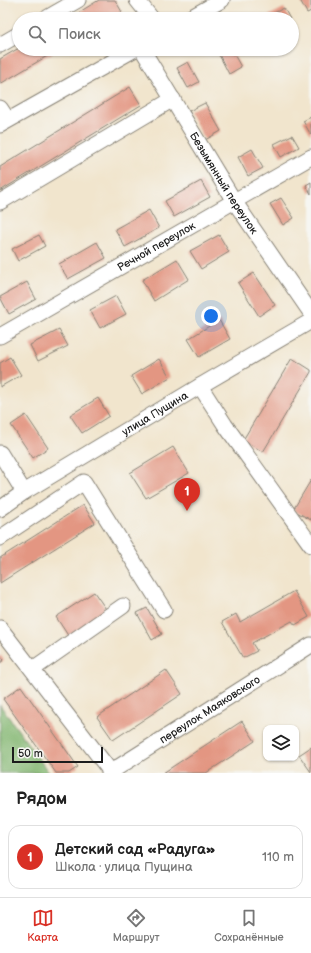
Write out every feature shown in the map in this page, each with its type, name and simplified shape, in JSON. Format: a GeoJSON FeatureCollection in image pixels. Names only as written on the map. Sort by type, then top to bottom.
{"type":"FeatureCollection","features":[{"type":"Feature","properties":{"kind":"street"},"geometry":{"type":"LineString","coordinates":[[57,12],[78,0]]}},
{"type":"Feature","properties":{"kind":"street"},"geometry":{"type":"LineString","coordinates":[[137,0],[146,12]]}},
{"type":"Feature","properties":{"kind":"street"},"geometry":{"type":"LineString","coordinates":[[201,12],[222,0]]}},
{"type":"Feature","properties":{"kind":"street"},"geometry":{"type":"LineString","coordinates":[[0,45],[12,38]]}},
{"type":"Feature","properties":{"kind":"street"},"geometry":{"type":"LineString","coordinates":[[3,117],[121,56]]}},
{"type":"Feature","properties":{"kind":"street","name":"Безымянный переулок"},"geometry":{"type":"LineString","coordinates":[[146,56],[234,201],[311,313]]}},
{"type":"Feature","properties":{"kind":"street"},"geometry":{"type":"LineString","coordinates":[[0,202],[173,99]]}},
{"type":"Feature","properties":{"kind":"street","name":"Речной переулок"},"geometry":{"type":"LineString","coordinates":[[0,336],[311,157]]}},
{"type":"Feature","properties":{"kind":"street","name":"улица Пущина"},"geometry":{"type":"LineString","coordinates":[[0,509],[24,492],[311,321]]}},
{"type":"Feature","properties":{"kind":"street"},"geometry":{"type":"LineString","coordinates":[[200,386],[225,425],[311,545]]}},
{"type":"Feature","properties":{"kind":"street"},"geometry":{"type":"LineString","coordinates":[[0,453],[24,492]]}},
{"type":"Feature","properties":{"kind":"street"},"geometry":{"type":"LineString","coordinates":[[74,462],[84,482],[164,610]]}},
{"type":"Feature","properties":{"kind":"street"},"geometry":{"type":"LineString","coordinates":[[0,538],[84,482]]}},
{"type":"Feature","properties":{"kind":"street"},"geometry":{"type":"LineString","coordinates":[[33,669],[123,606]]}},
{"type":"Feature","properties":{"kind":"street"},"geometry":{"type":"LineString","coordinates":[[0,628],[117,771]]}},
{"type":"Feature","properties":{"kind":"street","name":"переулок Маяковского"},"geometry":{"type":"LineString","coordinates":[[117,771],[311,645]]}},
{"type":"Feature","properties":{"kind":"green space"},"geometry":{"type":"Polygon","coordinates":[[[0,705],[49,773],[0,773],[0,705]]]}},
{"type":"Feature","properties":{"kind":"building"},"geometry":{"type":"Polygon","coordinates":[[[99,0],[115,0],[122,12],[79,12],[99,0]]]}},
{"type":"Feature","properties":{"kind":"building"},"geometry":{"type":"Polygon","coordinates":[[[300,0],[311,0],[311,11],[307,13],[300,0]]]}},
{"type":"Feature","properties":{"kind":"building"},"geometry":{"type":"Polygon","coordinates":[[[284,8],[286,12],[276,12],[284,8]]]}},
{"type":"Feature","properties":{"kind":"building"},"geometry":{"type":"Polygon","coordinates":[[[12,52],[12,56],[47,56],[0,84],[0,59],[12,52]]]}},
{"type":"Feature","properties":{"kind":"building"},"geometry":{"type":"Polygon","coordinates":[[[220,56],[235,56],[241,67],[229,74],[220,56]]]}},
{"type":"Feature","properties":{"kind":"building"},"geometry":{"type":"Polygon","coordinates":[[[188,62],[199,82],[188,88],[177,68],[188,62]]]}},
{"type":"Feature","properties":{"kind":"building"},"geometry":{"type":"Polygon","coordinates":[[[130,87],[141,105],[0,191],[0,167],[130,87]]]}},
{"type":"Feature","properties":{"kind":"building"},"geometry":{"type":"Polygon","coordinates":[[[205,103],[221,131],[205,140],[189,111],[205,103]]]}},
{"type":"Feature","properties":{"kind":"building"},"geometry":{"type":"Polygon","coordinates":[[[311,117],[311,135],[303,121],[311,117]]]}},
{"type":"Feature","properties":{"kind":"building"},"geometry":{"type":"Polygon","coordinates":[[[292,135],[299,147],[281,157],[274,144],[292,135]]]}},
{"type":"Feature","properties":{"kind":"building"},"geometry":{"type":"Polygon","coordinates":[[[252,149],[263,168],[248,176],[238,157],[252,149]]]}},
{"type":"Feature","properties":{"kind":"building"},"geometry":{"type":"Polygon","coordinates":[[[201,181],[210,197],[174,217],[165,201],[201,181]]]}},
{"type":"Feature","properties":{"kind":"building"},"geometry":{"type":"Polygon","coordinates":[[[311,182],[311,194],[306,185],[311,182]]]}},
{"type":"Feature","properties":{"kind":"building"},"geometry":{"type":"Polygon","coordinates":[[[281,198],[294,218],[283,225],[270,204],[281,198]]]}},
{"type":"Feature","properties":{"kind":"building"},"geometry":{"type":"Polygon","coordinates":[[[149,210],[159,228],[125,247],[115,229],[149,210]]]}},
{"type":"Feature","properties":{"kind":"building"},"geometry":{"type":"Polygon","coordinates":[[[39,235],[45,246],[18,261],[12,249],[39,235]]]}},
{"type":"Feature","properties":{"kind":"building"},"geometry":{"type":"Polygon","coordinates":[[[219,235],[229,252],[201,269],[190,251],[219,235]]]}},
{"type":"Feature","properties":{"kind":"building"},"geometry":{"type":"Polygon","coordinates":[[[97,242],[106,258],[68,279],[59,264],[97,242]]]}},
{"type":"Feature","properties":{"kind":"building"},"geometry":{"type":"Polygon","coordinates":[[[177,259],[189,279],[154,301],[142,280],[177,259]]]}},
{"type":"Feature","properties":{"kind":"building"},"geometry":{"type":"Polygon","coordinates":[[[254,273],[275,305],[259,316],[238,283],[254,273]]]}},
{"type":"Feature","properties":{"kind":"building"},"geometry":{"type":"Polygon","coordinates":[[[27,282],[36,299],[9,314],[0,297],[27,282]]]}},
{"type":"Feature","properties":{"kind":"building"},"geometry":{"type":"Polygon","coordinates":[[[116,296],[126,314],[100,328],[90,310],[116,296]]]}},
{"type":"Feature","properties":{"kind":"building"},"geometry":{"type":"Polygon","coordinates":[[[219,320],[230,339],[199,357],[188,339],[219,320]]]}},
{"type":"Feature","properties":{"kind":"building"},"geometry":{"type":"Polygon","coordinates":[[[59,330],[68,346],[38,361],[30,345],[59,330]]]}},
{"type":"Feature","properties":{"kind":"building"},"geometry":{"type":"Polygon","coordinates":[[[10,357],[21,375],[0,387],[0,363],[10,357]]]}},
{"type":"Feature","properties":{"kind":"building"},"geometry":{"type":"Polygon","coordinates":[[[292,358],[311,370],[311,372],[263,452],[243,440],[292,358]]]}},
{"type":"Feature","properties":{"kind":"building"},"geometry":{"type":"Polygon","coordinates":[[[159,359],[170,377],[142,394],[131,376],[159,359]]]}},
{"type":"Feature","properties":{"kind":"building"},"geometry":{"type":"Polygon","coordinates":[[[98,398],[109,416],[82,433],[70,415],[98,398]]]}},
{"type":"Feature","properties":{"kind":"building"},"geometry":{"type":"Polygon","coordinates":[[[26,415],[48,448],[33,458],[11,425],[26,415]]]}},
{"type":"Feature","properties":{"kind":"building"},"geometry":{"type":"Polygon","coordinates":[[[173,447],[189,473],[146,498],[130,473],[173,447]]]}},
{"type":"Feature","properties":{"kind":"building"},"geometry":{"type":"Polygon","coordinates":[[[311,480],[311,520],[293,510],[311,480]]]}},
{"type":"Feature","properties":{"kind":"building"},"geometry":{"type":"Polygon","coordinates":[[[83,505],[95,523],[0,583],[0,558],[83,505]]]}},
{"type":"Feature","properties":{"kind":"building"},"geometry":{"type":"Polygon","coordinates":[[[294,591],[309,617],[295,625],[292,621],[252,643],[257,651],[243,658],[222,622],[236,614],[240,622],[294,591]]]}},
{"type":"Feature","properties":{"kind":"building"},"geometry":{"type":"Polygon","coordinates":[[[94,592],[108,612],[69,637],[56,617],[94,592]]]}},
{"type":"Feature","properties":{"kind":"building"},"geometry":{"type":"Polygon","coordinates":[[[147,608],[162,634],[152,640],[137,613],[147,608]]]}},
{"type":"Feature","properties":{"kind":"building"},"geometry":{"type":"Polygon","coordinates":[[[0,655],[4,660],[0,663],[0,655]]]}},
{"type":"Feature","properties":{"kind":"building"},"geometry":{"type":"Polygon","coordinates":[[[166,670],[182,694],[113,740],[97,717],[166,670]]]}},
{"type":"Feature","properties":{"kind":"building"},"geometry":{"type":"Polygon","coordinates":[[[21,686],[78,767],[69,773],[56,773],[3,699],[21,686]]]}},
{"type":"Feature","properties":{"kind":"building"},"geometry":{"type":"Polygon","coordinates":[[[242,721],[255,741],[206,773],[163,773],[242,721]]]}},
{"type":"Feature","properties":{"kind":"building"},"geometry":{"type":"Polygon","coordinates":[[[311,747],[311,772],[299,755],[311,747]]]}},
{"type":"Feature","properties":{"kind":"place","name":"Детский сад «Радуга»"},"geometry":{"type":"Point","coordinates":[187,511]}}]}
